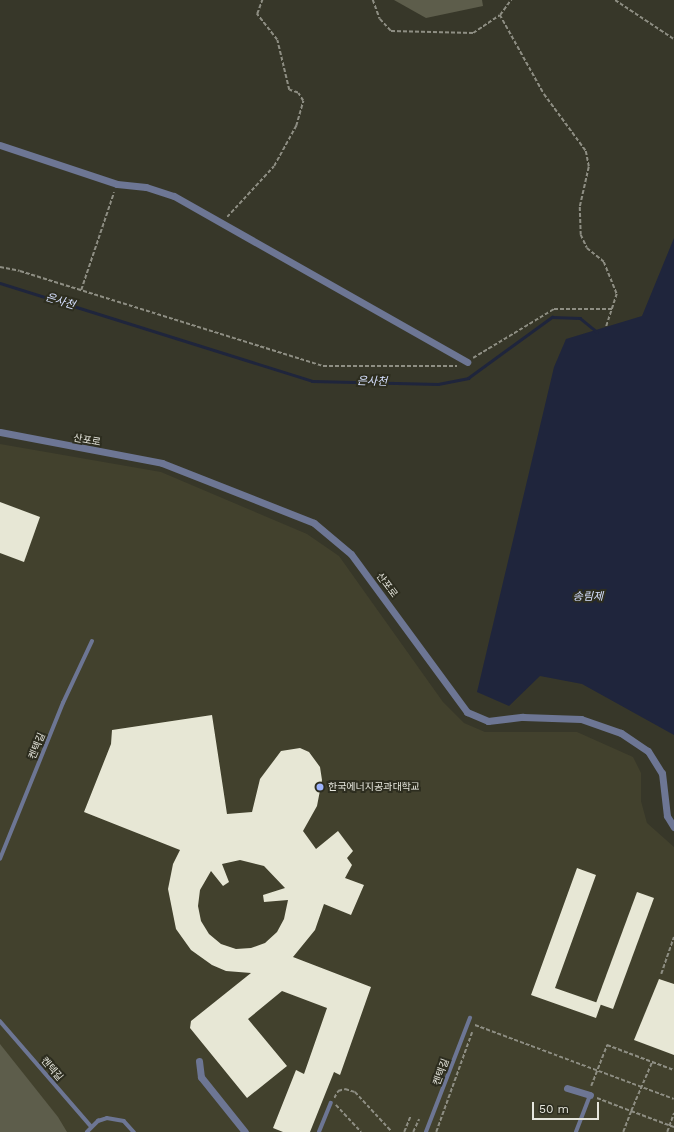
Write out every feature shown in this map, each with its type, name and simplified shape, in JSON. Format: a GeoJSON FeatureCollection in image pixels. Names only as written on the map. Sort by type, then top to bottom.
{"type":"FeatureCollection","features":[{"type":"Feature","properties":{"kind":"street"},"geometry":{"type":"LineString","coordinates":[[0,145],[116,184],[146,188],[174,196],[466,362]]}},
{"type":"Feature","properties":{"kind":"street","name":"산포로"},"geometry":{"type":"LineString","coordinates":[[0,432],[162,463],[280,507],[314,523],[351,554],[467,712],[488,721],[523,717],[581,719],[621,733],[648,751],[662,773],[667,816],[674,827]]}},
{"type":"Feature","properties":{"kind":"street"},"geometry":{"type":"LineString","coordinates":[[199,1061],[201,1077],[245,1132]]}},
{"type":"Feature","properties":{"kind":"street"},"geometry":{"type":"LineString","coordinates":[[567,1088],[592,1094]]}},
{"type":"Feature","properties":{"kind":"lane","name":"켄텍길"},"geometry":{"type":"LineString","coordinates":[[0,859],[63,702],[92,641]]}},
{"type":"Feature","properties":{"kind":"lane","name":"켄텍길"},"geometry":{"type":"LineString","coordinates":[[426,1132],[470,1018]]}},
{"type":"Feature","properties":{"kind":"lane","name":"켄텍길"},"geometry":{"type":"LineString","coordinates":[[0,1022],[91,1126]]}},
{"type":"Feature","properties":{"kind":"lane"},"geometry":{"type":"LineString","coordinates":[[576,1132],[592,1094]]}},
{"type":"Feature","properties":{"kind":"lane"},"geometry":{"type":"LineString","coordinates":[[319,1132],[331,1102]]}},
{"type":"Feature","properties":{"kind":"lane"},"geometry":{"type":"LineString","coordinates":[[87,1132],[91,1126],[98,1121],[116,1118],[124,1121],[134,1132]]}},
{"type":"Feature","properties":{"kind":"path"},"geometry":{"type":"LineString","coordinates":[[222,224],[274,166],[296,126],[304,101],[298,93],[288,90],[277,40],[257,14],[262,0]]}},
{"type":"Feature","properties":{"kind":"path"},"geometry":{"type":"LineString","coordinates":[[373,0],[380,19],[391,31],[473,33],[500,15],[511,0]]}},
{"type":"Feature","properties":{"kind":"path"},"geometry":{"type":"LineString","coordinates":[[615,0],[674,39]]}},
{"type":"Feature","properties":{"kind":"path"},"geometry":{"type":"LineString","coordinates":[[500,15],[544,94],[586,151],[589,167],[580,208],[581,235],[587,248],[604,262],[617,294],[606,327]]}},
{"type":"Feature","properties":{"kind":"path"},"geometry":{"type":"LineString","coordinates":[[81,290],[116,184]]}},
{"type":"Feature","properties":{"kind":"path"},"geometry":{"type":"LineString","coordinates":[[0,267],[81,290],[323,366],[448,368],[466,362],[554,309],[612,309]]}},
{"type":"Feature","properties":{"kind":"path"},"geometry":{"type":"LineString","coordinates":[[661,974],[674,937]]}},
{"type":"Feature","properties":{"kind":"path"},"geometry":{"type":"LineString","coordinates":[[436,1132],[475,1024],[674,1099]]}},
{"type":"Feature","properties":{"kind":"path"},"geometry":{"type":"LineString","coordinates":[[674,1070],[607,1045],[597,1070],[592,1094],[631,1111],[674,1127]]}},
{"type":"Feature","properties":{"kind":"path"},"geometry":{"type":"LineString","coordinates":[[623,1132],[652,1062]]}},
{"type":"Feature","properties":{"kind":"path"},"geometry":{"type":"LineString","coordinates":[[361,1132],[331,1102],[338,1091],[345,1089],[355,1092],[392,1132]]}},
{"type":"Feature","properties":{"kind":"path"},"geometry":{"type":"LineString","coordinates":[[667,1132],[674,1113]]}},
{"type":"Feature","properties":{"kind":"path"},"geometry":{"type":"LineString","coordinates":[[404,1132],[411,1115]]}},
{"type":"Feature","properties":{"kind":"path"},"geometry":{"type":"LineString","coordinates":[[413,1132],[419,1120]]}},
{"type":"Feature","properties":{"kind":"shaded area","name":"한국에너지공과대학교"},"geometry":{"type":"Polygon","coordinates":[[[0,444],[161,472],[307,534],[339,556],[443,702],[464,723],[485,732],[577,732],[633,757],[641,773],[641,801],[647,823],[674,847],[674,1132],[0,1132],[0,444]]]}},
{"type":"Feature","properties":{"kind":"green space"},"geometry":{"type":"Polygon","coordinates":[[[394,0],[482,0],[483,6],[426,18],[394,0]]]}},
{"type":"Feature","properties":{"kind":"green space"},"geometry":{"type":"Polygon","coordinates":[[[0,1044],[58,1117],[67,1132],[0,1132],[0,1044]]]}},
{"type":"Feature","properties":{"kind":"water","name":"송림제"},"geometry":{"type":"Polygon","coordinates":[[[674,238],[674,735],[582,684],[540,676],[509,706],[477,692],[554,367],[566,339],[642,316],[674,238]]]}},
{"type":"Feature","properties":{"kind":"building"},"geometry":{"type":"Polygon","coordinates":[[[0,502],[40,517],[24,562],[0,553],[0,502]]]}},
{"type":"Feature","properties":{"kind":"building"},"geometry":{"type":"Polygon","coordinates":[[[212,715],[227,814],[252,812],[260,779],[281,751],[300,748],[309,752],[320,767],[322,780],[317,806],[303,831],[316,849],[338,831],[353,851],[347,858],[352,865],[345,878],[364,885],[351,915],[324,904],[315,930],[293,957],[371,987],[340,1075],[334,1072],[310,1132],[283,1132],[273,1128],[296,1070],[304,1074],[327,1008],[282,991],[248,1019],[287,1066],[247,1098],[190,1028],[191,1021],[251,973],[226,971],[212,965],[191,950],[176,929],[168,889],[173,864],[180,850],[84,812],[111,744],[112,730],[212,715]],[[240,860],[222,864],[229,882],[223,886],[211,871],[200,890],[198,906],[201,921],[209,934],[221,944],[236,949],[251,948],[265,943],[277,932],[284,919],[288,900],[264,902],[263,895],[285,888],[264,866],[240,860]]]}},
{"type":"Feature","properties":{"kind":"building"},"geometry":{"type":"Polygon","coordinates":[[[577,868],[596,875],[555,988],[601,1004],[596,1018],[531,995],[577,868]]]}},
{"type":"Feature","properties":{"kind":"building"},"geometry":{"type":"Polygon","coordinates":[[[637,892],[654,898],[613,1009],[596,1003],[637,892]]]}},
{"type":"Feature","properties":{"kind":"building"},"geometry":{"type":"Polygon","coordinates":[[[659,979],[674,984],[674,1055],[634,1040],[659,979]]]}},
{"type":"Feature","properties":{"kind":"waterway","name":"은사천"},"geometry":{"type":"LineString","coordinates":[[0,283],[312,381],[438,384],[468,378],[552,317],[580,318],[597,332]]}},
{"type":"Feature","properties":{"kind":"place","name":"한국에너지공과대학교"},"geometry":{"type":"Point","coordinates":[320,787]}}]}
